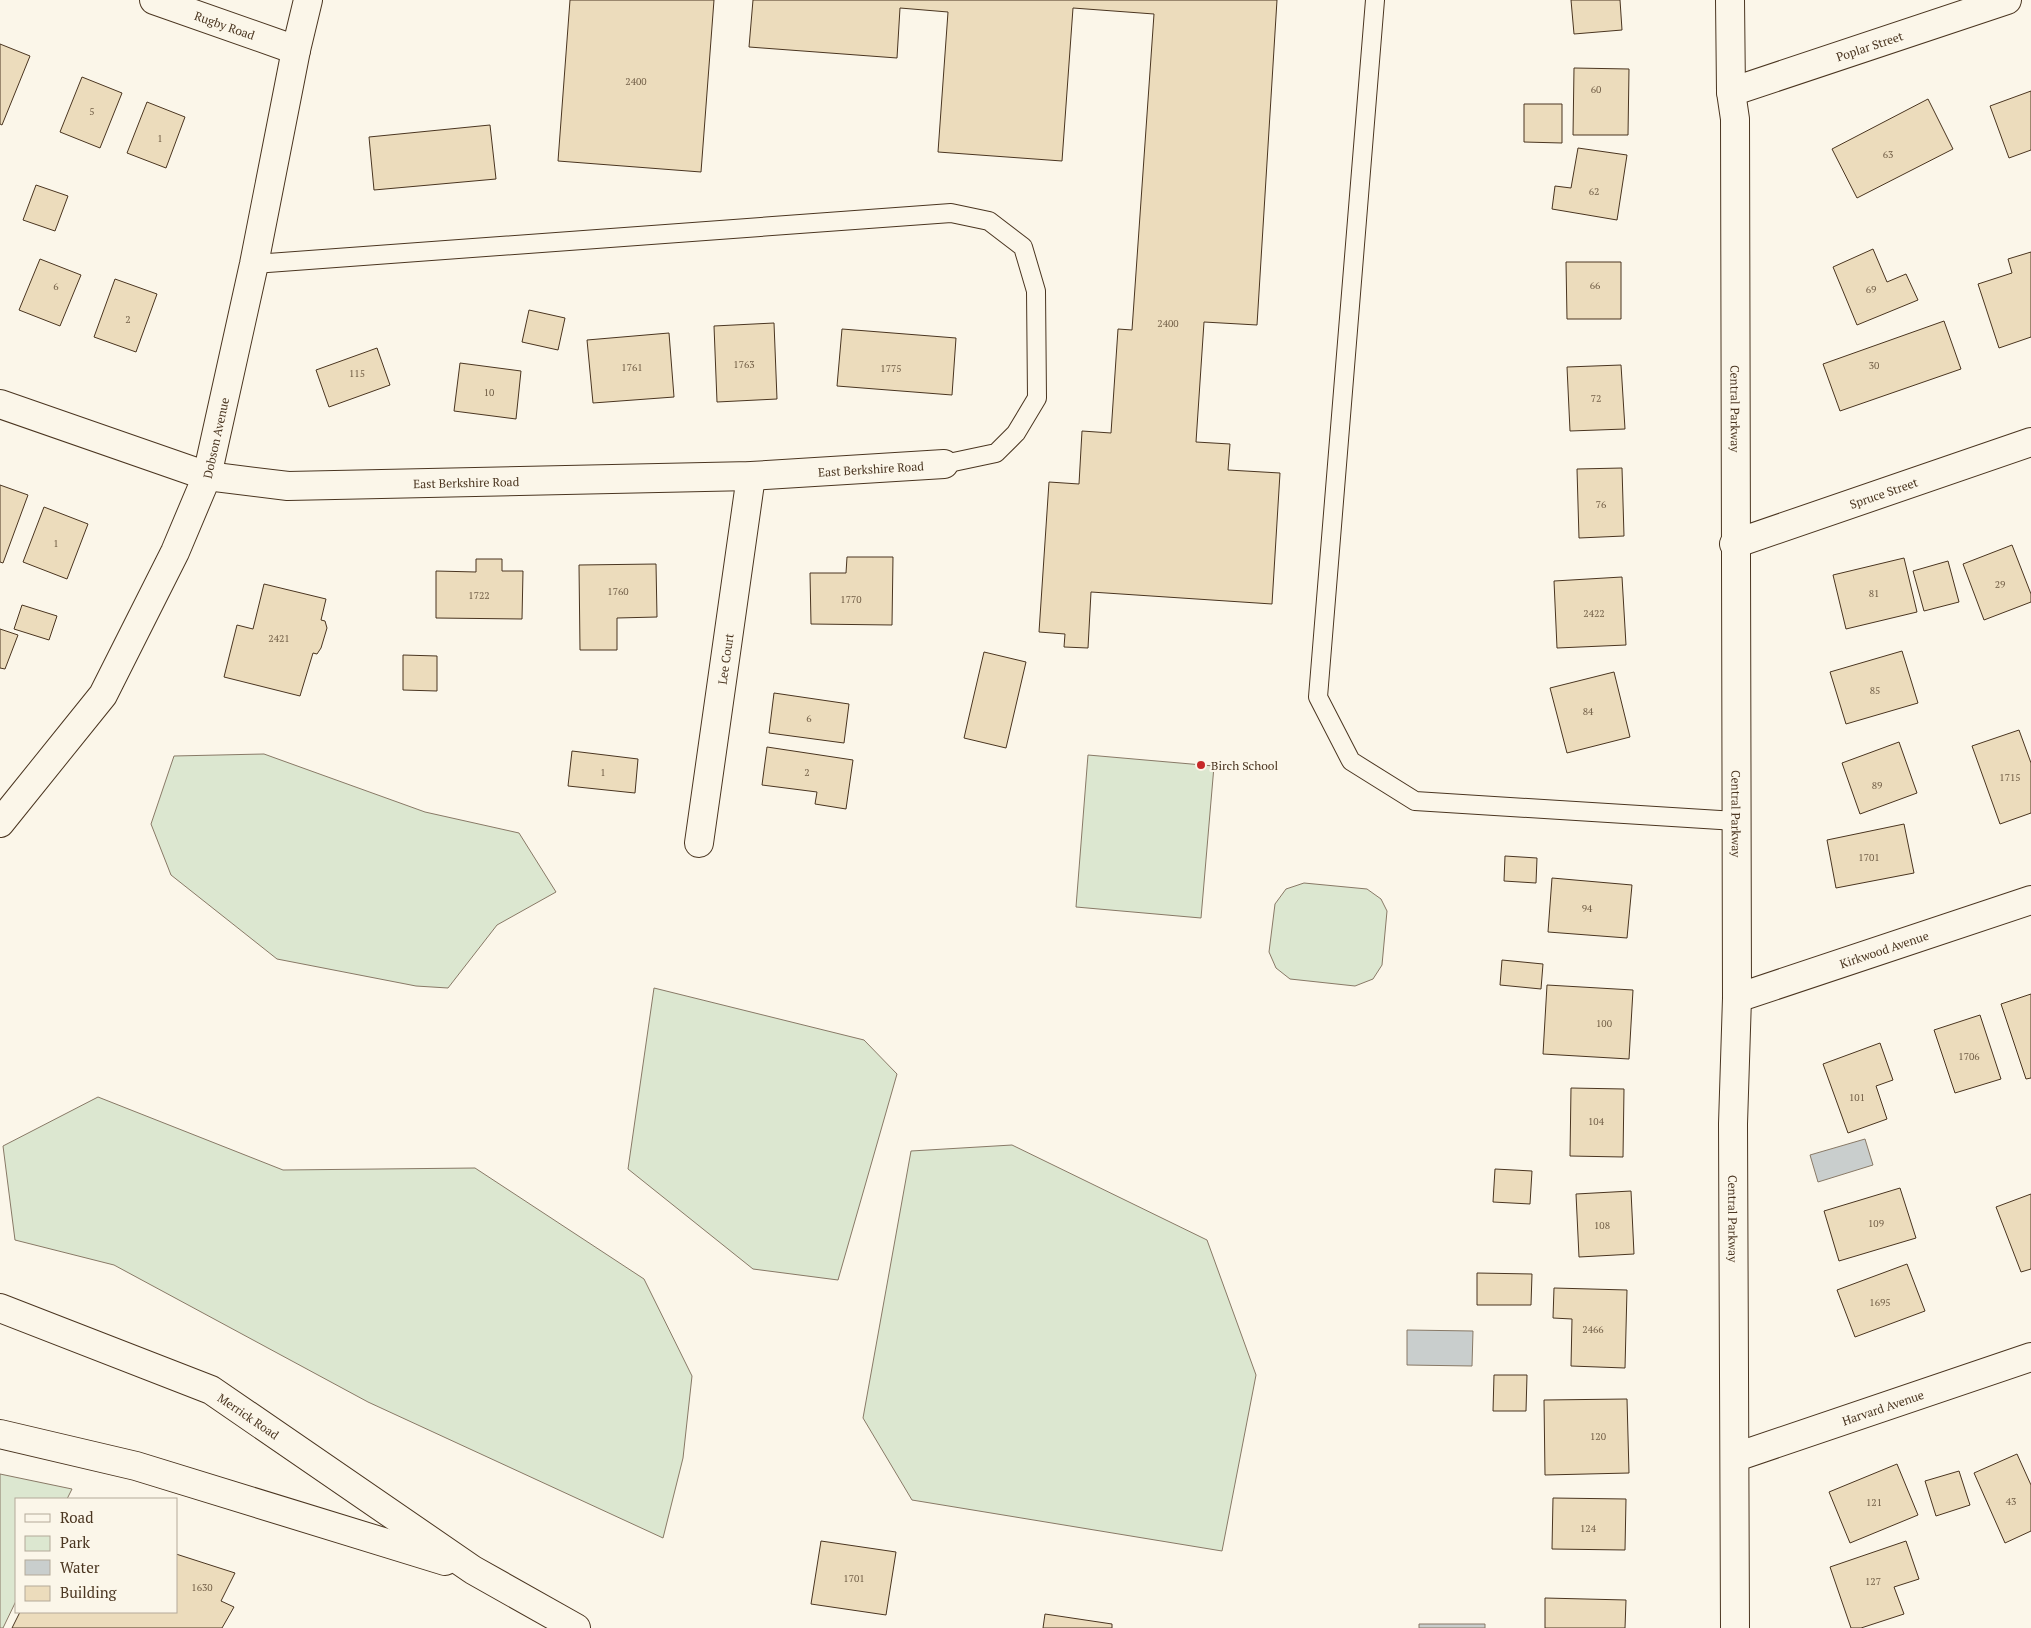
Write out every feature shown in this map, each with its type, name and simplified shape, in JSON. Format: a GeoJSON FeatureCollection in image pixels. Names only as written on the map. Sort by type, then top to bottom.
{"type":"FeatureCollection","features":[{"type":"Feature","properties":{"kind":"street","name":"Rugby Road"},"geometry":{"type":"LineString","coordinates":[[154,0],[296,50]]}},
{"type":"Feature","properties":{"kind":"street","name":"Dobson Avenue"},"geometry":{"type":"LineString","coordinates":[[0,823],[103,695],[175,552],[206,476],[254,264],[296,50],[308,0]]}},
{"type":"Feature","properties":{"kind":"street","name":"Central Parkway"},"geometry":{"type":"LineString","coordinates":[[1730,0],[1731,92],[1735,119],[1734,544],[1737,998],[1733,1124],[1736,1457],[1735,1628]]}},
{"type":"Feature","properties":{"kind":"street","name":"Poplar Street"},"geometry":{"type":"LineString","coordinates":[[1731,92],[2008,0]]}},
{"type":"Feature","properties":{"kind":"street","name":"East Berkshire Road"},"geometry":{"type":"LineString","coordinates":[[0,404],[206,476],[288,486],[751,476],[944,464]]}},
{"type":"Feature","properties":{"kind":"street","name":"Spruce Street"},"geometry":{"type":"LineString","coordinates":[[1734,544],[2031,442]]}},
{"type":"Feature","properties":{"kind":"street","name":"Lee Court"},"geometry":{"type":"LineString","coordinates":[[699,843],[751,476]]}},
{"type":"Feature","properties":{"kind":"street","name":"Kirkwood Avenue"},"geometry":{"type":"LineString","coordinates":[[1737,998],[2031,900]]}},
{"type":"Feature","properties":{"kind":"street","name":"Merrick Road"},"geometry":{"type":"LineString","coordinates":[[0,1308],[211,1390],[473,1570],[576,1628]]}},
{"type":"Feature","properties":{"kind":"street","name":"Harvard Avenue"},"geometry":{"type":"LineString","coordinates":[[1736,1457],[2031,1357]]}},
{"type":"Feature","properties":{"kind":"street","name":"Merrick Road"},"geometry":{"type":"LineString","coordinates":[[0,1434],[136,1466],[473,1570]]}},
{"type":"Feature","properties":{"kind":"lane"},"geometry":{"type":"LineString","coordinates":[[1376,0],[1318,696],[1351,761],[1415,801],[1736,821]]}},
{"type":"Feature","properties":{"kind":"lane"},"geometry":{"type":"LineString","coordinates":[[254,264],[951,213],[989,222],[1023,247],[1036,291],[1037,398],[1016,434],[996,453],[944,464]]}},
{"type":"Feature","properties":{"kind":"green space"},"geometry":{"type":"Polygon","coordinates":[[[264,754],[425,812],[519,833],[556,892],[497,925],[448,988],[416,986],[277,959],[171,875],[151,824],[174,756],[264,754]]]}},
{"type":"Feature","properties":{"kind":"green space"},"geometry":{"type":"Polygon","coordinates":[[[1088,755],[1214,766],[1201,918],[1076,907],[1088,755]]]}},
{"type":"Feature","properties":{"kind":"green space"},"geometry":{"type":"Polygon","coordinates":[[[1304,883],[1367,889],[1381,899],[1387,911],[1382,965],[1373,979],[1355,986],[1290,979],[1276,968],[1269,952],[1275,904],[1286,889],[1304,883]]]}},
{"type":"Feature","properties":{"kind":"green space"},"geometry":{"type":"Polygon","coordinates":[[[654,988],[864,1040],[897,1074],[838,1280],[753,1269],[628,1169],[654,988]]]}},
{"type":"Feature","properties":{"kind":"green space"},"geometry":{"type":"Polygon","coordinates":[[[98,1097],[283,1170],[475,1168],[644,1279],[692,1376],[683,1458],[663,1538],[368,1402],[114,1265],[15,1240],[3,1146],[98,1097]]]}},
{"type":"Feature","properties":{"kind":"green space"},"geometry":{"type":"Polygon","coordinates":[[[1012,1145],[1207,1240],[1256,1375],[1222,1551],[912,1500],[863,1418],[911,1151],[1012,1145]]]}},
{"type":"Feature","properties":{"kind":"green space"},"geometry":{"type":"Polygon","coordinates":[[[0,1474],[72,1489],[68,1498],[15,1498],[15,1603],[3,1628],[0,1628],[0,1474]]]}},
{"type":"Feature","properties":{"kind":"water"},"geometry":{"type":"Polygon","coordinates":[[[1865,1139],[1873,1165],[1818,1182],[1810,1155],[1865,1139]]]}},
{"type":"Feature","properties":{"kind":"water"},"geometry":{"type":"Polygon","coordinates":[[[1407,1330],[1473,1331],[1472,1366],[1407,1365],[1407,1330]]]}},
{"type":"Feature","properties":{"kind":"water"},"geometry":{"type":"Polygon","coordinates":[[[1419,1624],[1485,1624],[1485,1628],[1419,1628],[1419,1624]]]}},
{"type":"Feature","properties":{"kind":"building"},"geometry":{"type":"Polygon","coordinates":[[[570,0],[714,0],[701,172],[558,161],[570,0]]]}},
{"type":"Feature","properties":{"kind":"building"},"geometry":{"type":"Polygon","coordinates":[[[753,0],[1277,0],[1257,325],[1204,322],[1196,442],[1230,444],[1228,470],[1280,473],[1272,604],[1091,592],[1088,648],[1064,647],[1065,634],[1039,632],[1049,482],[1079,484],[1082,431],[1111,433],[1118,329],[1132,330],[1154,14],[1073,8],[1062,161],[938,152],[948,12],[900,8],[897,58],[749,47],[753,0]]]}},
{"type":"Feature","properties":{"kind":"building"},"geometry":{"type":"Polygon","coordinates":[[[1571,0],[1620,0],[1622,30],[1574,34],[1571,0]]]}},
{"type":"Feature","properties":{"kind":"building"},"geometry":{"type":"Polygon","coordinates":[[[0,44],[30,56],[2,125],[0,124],[0,44]]]}},
{"type":"Feature","properties":{"kind":"building"},"geometry":{"type":"Polygon","coordinates":[[[1574,68],[1629,69],[1628,135],[1573,135],[1574,68]]]}},
{"type":"Feature","properties":{"kind":"building"},"geometry":{"type":"Polygon","coordinates":[[[82,77],[122,93],[100,148],[60,132],[82,77]]]}},
{"type":"Feature","properties":{"kind":"building"},"geometry":{"type":"Polygon","coordinates":[[[2031,91],[2031,150],[2009,158],[1990,106],[2031,91]]]}},
{"type":"Feature","properties":{"kind":"building"},"geometry":{"type":"Polygon","coordinates":[[[1928,99],[1953,149],[1857,198],[1832,149],[1928,99]]]}},
{"type":"Feature","properties":{"kind":"building"},"geometry":{"type":"Polygon","coordinates":[[[147,102],[185,117],[166,168],[127,153],[147,102]]]}},
{"type":"Feature","properties":{"kind":"building"},"geometry":{"type":"Polygon","coordinates":[[[1524,104],[1562,104],[1562,143],[1524,142],[1524,104]]]}},
{"type":"Feature","properties":{"kind":"building"},"geometry":{"type":"Polygon","coordinates":[[[490,125],[496,179],[374,190],[369,137],[490,125]]]}},
{"type":"Feature","properties":{"kind":"building"},"geometry":{"type":"Polygon","coordinates":[[[1578,148],[1627,155],[1617,220],[1552,209],[1555,186],[1571,188],[1578,148]]]}},
{"type":"Feature","properties":{"kind":"building"},"geometry":{"type":"Polygon","coordinates":[[[36,185],[68,196],[55,231],[23,220],[36,185]]]}},
{"type":"Feature","properties":{"kind":"building"},"geometry":{"type":"Polygon","coordinates":[[[1873,249],[1887,282],[1906,274],[1918,300],[1857,325],[1833,267],[1873,249]]]}},
{"type":"Feature","properties":{"kind":"building"},"geometry":{"type":"Polygon","coordinates":[[[2031,252],[2031,337],[1999,348],[1978,284],[2012,273],[2008,259],[2031,252]]]}},
{"type":"Feature","properties":{"kind":"building"},"geometry":{"type":"Polygon","coordinates":[[[40,259],[81,275],[60,326],[19,310],[40,259]]]}},
{"type":"Feature","properties":{"kind":"building"},"geometry":{"type":"Polygon","coordinates":[[[1566,262],[1621,262],[1621,319],[1567,319],[1566,262]]]}},
{"type":"Feature","properties":{"kind":"building"},"geometry":{"type":"Polygon","coordinates":[[[115,279],[157,294],[136,352],[94,337],[115,279]]]}},
{"type":"Feature","properties":{"kind":"building"},"geometry":{"type":"Polygon","coordinates":[[[529,310],[565,318],[558,350],[522,342],[529,310]]]}},
{"type":"Feature","properties":{"kind":"building"},"geometry":{"type":"Polygon","coordinates":[[[1944,321],[1961,369],[1840,411],[1823,364],[1944,321]]]}},
{"type":"Feature","properties":{"kind":"building"},"geometry":{"type":"Polygon","coordinates":[[[774,323],[777,399],[717,402],[714,326],[774,323]]]}},
{"type":"Feature","properties":{"kind":"building"},"geometry":{"type":"Polygon","coordinates":[[[842,329],[956,338],[952,395],[837,386],[842,329]]]}},
{"type":"Feature","properties":{"kind":"building"},"geometry":{"type":"Polygon","coordinates":[[[669,333],[674,397],[593,403],[587,340],[669,333]]]}},
{"type":"Feature","properties":{"kind":"building"},"geometry":{"type":"Polygon","coordinates":[[[377,348],[390,385],[329,407],[316,370],[377,348]]]}},
{"type":"Feature","properties":{"kind":"building"},"geometry":{"type":"Polygon","coordinates":[[[460,363],[521,371],[516,419],[454,411],[460,363]]]}},
{"type":"Feature","properties":{"kind":"building"},"geometry":{"type":"Polygon","coordinates":[[[1621,365],[1625,429],[1570,431],[1567,367],[1621,365]]]}},
{"type":"Feature","properties":{"kind":"building"},"geometry":{"type":"Polygon","coordinates":[[[1622,468],[1624,536],[1579,538],[1577,469],[1622,468]]]}},
{"type":"Feature","properties":{"kind":"building"},"geometry":{"type":"Polygon","coordinates":[[[0,485],[28,495],[3,563],[0,562],[0,485]]]}},
{"type":"Feature","properties":{"kind":"building"},"geometry":{"type":"Polygon","coordinates":[[[44,507],[88,524],[67,579],[23,562],[44,507]]]}},
{"type":"Feature","properties":{"kind":"building"},"geometry":{"type":"Polygon","coordinates":[[[2012,545],[2031,594],[2031,602],[1984,620],[1963,564],[2012,545]]]}},
{"type":"Feature","properties":{"kind":"building"},"geometry":{"type":"Polygon","coordinates":[[[847,557],[893,557],[892,625],[811,624],[810,573],[846,573],[847,557]]]}},
{"type":"Feature","properties":{"kind":"building"},"geometry":{"type":"Polygon","coordinates":[[[1904,558],[1917,612],[1846,629],[1833,575],[1904,558]]]}},
{"type":"Feature","properties":{"kind":"building"},"geometry":{"type":"Polygon","coordinates":[[[476,559],[502,559],[502,571],[523,571],[522,619],[436,618],[436,571],[476,572],[476,559]]]}},
{"type":"Feature","properties":{"kind":"building"},"geometry":{"type":"Polygon","coordinates":[[[1948,561],[1959,602],[1924,611],[1913,571],[1948,561]]]}},
{"type":"Feature","properties":{"kind":"building"},"geometry":{"type":"Polygon","coordinates":[[[656,564],[657,617],[617,618],[617,650],[580,650],[579,565],[656,564]]]}},
{"type":"Feature","properties":{"kind":"building"},"geometry":{"type":"Polygon","coordinates":[[[1622,577],[1626,645],[1557,648],[1554,581],[1622,577]]]}},
{"type":"Feature","properties":{"kind":"building"},"geometry":{"type":"Polygon","coordinates":[[[264,584],[326,599],[321,620],[325,621],[327,628],[321,648],[317,654],[313,653],[300,696],[224,677],[237,625],[253,629],[264,584]]]}},
{"type":"Feature","properties":{"kind":"building"},"geometry":{"type":"Polygon","coordinates":[[[22,605],[57,616],[49,640],[14,629],[22,605]]]}},
{"type":"Feature","properties":{"kind":"building"},"geometry":{"type":"Polygon","coordinates":[[[0,629],[18,635],[5,669],[0,668],[0,629]]]}},
{"type":"Feature","properties":{"kind":"building"},"geometry":{"type":"Polygon","coordinates":[[[1902,651],[1918,703],[1846,724],[1830,672],[1902,651]]]}},
{"type":"Feature","properties":{"kind":"building"},"geometry":{"type":"Polygon","coordinates":[[[984,652],[1026,662],[1006,748],[964,738],[984,652]]]}},
{"type":"Feature","properties":{"kind":"building"},"geometry":{"type":"Polygon","coordinates":[[[403,655],[437,656],[437,691],[403,690],[403,655]]]}},
{"type":"Feature","properties":{"kind":"building"},"geometry":{"type":"Polygon","coordinates":[[[1614,672],[1630,737],[1567,753],[1550,688],[1614,672]]]}},
{"type":"Feature","properties":{"kind":"building"},"geometry":{"type":"Polygon","coordinates":[[[774,693],[849,704],[844,743],[769,733],[774,693]]]}},
{"type":"Feature","properties":{"kind":"building"},"geometry":{"type":"Polygon","coordinates":[[[2019,730],[2031,763],[2031,813],[2000,824],[1972,746],[2019,730]]]}},
{"type":"Feature","properties":{"kind":"building"},"geometry":{"type":"Polygon","coordinates":[[[1899,742],[1917,793],[1860,814],[1842,763],[1899,742]]]}},
{"type":"Feature","properties":{"kind":"building"},"geometry":{"type":"Polygon","coordinates":[[[767,747],[853,760],[846,809],[815,804],[817,792],[762,785],[767,747]]]}},
{"type":"Feature","properties":{"kind":"building"},"geometry":{"type":"Polygon","coordinates":[[[572,751],[638,759],[635,793],[568,786],[572,751]]]}},
{"type":"Feature","properties":{"kind":"building"},"geometry":{"type":"Polygon","coordinates":[[[1904,824],[1914,873],[1836,888],[1827,840],[1904,824]]]}},
{"type":"Feature","properties":{"kind":"building"},"geometry":{"type":"Polygon","coordinates":[[[1505,856],[1537,858],[1536,883],[1504,881],[1505,856]]]}},
{"type":"Feature","properties":{"kind":"building"},"geometry":{"type":"Polygon","coordinates":[[[1552,878],[1632,885],[1627,938],[1548,932],[1552,878]]]}},
{"type":"Feature","properties":{"kind":"building"},"geometry":{"type":"Polygon","coordinates":[[[1502,960],[1543,964],[1541,989],[1500,985],[1502,960]]]}},
{"type":"Feature","properties":{"kind":"building"},"geometry":{"type":"Polygon","coordinates":[[[1547,985],[1633,990],[1629,1059],[1543,1054],[1547,985]]]}},
{"type":"Feature","properties":{"kind":"building"},"geometry":{"type":"Polygon","coordinates":[[[2031,994],[2031,1078],[2026,1079],[2001,1004],[2031,994]]]}},
{"type":"Feature","properties":{"kind":"building"},"geometry":{"type":"Polygon","coordinates":[[[1980,1015],[2001,1079],[1955,1093],[1934,1030],[1980,1015]]]}},
{"type":"Feature","properties":{"kind":"building"},"geometry":{"type":"Polygon","coordinates":[[[1880,1043],[1893,1080],[1876,1086],[1887,1119],[1848,1133],[1823,1064],[1880,1043]]]}},
{"type":"Feature","properties":{"kind":"building"},"geometry":{"type":"Polygon","coordinates":[[[1571,1088],[1624,1089],[1623,1157],[1570,1156],[1571,1088]]]}},
{"type":"Feature","properties":{"kind":"building"},"geometry":{"type":"Polygon","coordinates":[[[1495,1169],[1532,1171],[1530,1204],[1493,1202],[1495,1169]]]}},
{"type":"Feature","properties":{"kind":"building"},"geometry":{"type":"Polygon","coordinates":[[[1900,1188],[1916,1238],[1839,1261],[1824,1211],[1900,1188]]]}},
{"type":"Feature","properties":{"kind":"building"},"geometry":{"type":"Polygon","coordinates":[[[1631,1191],[1634,1254],[1579,1257],[1576,1194],[1631,1191]]]}},
{"type":"Feature","properties":{"kind":"building"},"geometry":{"type":"Polygon","coordinates":[[[2031,1194],[2031,1269],[2021,1272],[1996,1207],[2031,1194]]]}},
{"type":"Feature","properties":{"kind":"building"},"geometry":{"type":"Polygon","coordinates":[[[1907,1264],[1925,1311],[1855,1337],[1837,1290],[1907,1264]]]}},
{"type":"Feature","properties":{"kind":"building"},"geometry":{"type":"Polygon","coordinates":[[[1477,1273],[1532,1274],[1531,1305],[1477,1305],[1477,1273]]]}},
{"type":"Feature","properties":{"kind":"building"},"geometry":{"type":"Polygon","coordinates":[[[1554,1288],[1627,1290],[1625,1368],[1571,1366],[1572,1319],[1553,1318],[1554,1288]]]}},
{"type":"Feature","properties":{"kind":"building"},"geometry":{"type":"Polygon","coordinates":[[[1494,1375],[1527,1375],[1526,1411],[1493,1411],[1494,1375]]]}},
{"type":"Feature","properties":{"kind":"building"},"geometry":{"type":"Polygon","coordinates":[[[1627,1399],[1629,1473],[1545,1475],[1544,1400],[1627,1399]]]}},
{"type":"Feature","properties":{"kind":"building"},"geometry":{"type":"Polygon","coordinates":[[[2017,1454],[2031,1485],[2031,1531],[2005,1543],[1974,1473],[2017,1454]]]}},
{"type":"Feature","properties":{"kind":"building"},"geometry":{"type":"Polygon","coordinates":[[[1897,1464],[1918,1515],[1850,1543],[1829,1492],[1897,1464]]]}},
{"type":"Feature","properties":{"kind":"building"},"geometry":{"type":"Polygon","coordinates":[[[1959,1471],[1970,1505],[1936,1516],[1925,1481],[1959,1471]]]}},
{"type":"Feature","properties":{"kind":"building"},"geometry":{"type":"Polygon","coordinates":[[[1553,1498],[1626,1499],[1625,1550],[1552,1549],[1553,1498]]]}},
{"type":"Feature","properties":{"kind":"building"},"geometry":{"type":"Polygon","coordinates":[[[821,1541],[896,1552],[886,1615],[811,1604],[821,1541]]]}},
{"type":"Feature","properties":{"kind":"building"},"geometry":{"type":"Polygon","coordinates":[[[1906,1541],[1919,1579],[1894,1587],[1904,1614],[1861,1628],[1851,1628],[1830,1567],[1906,1541]]]}},
{"type":"Feature","properties":{"kind":"building"},"geometry":{"type":"Polygon","coordinates":[[[178,1555],[235,1573],[221,1601],[234,1607],[222,1628],[12,1628],[20,1613],[178,1613],[178,1555]]]}},
{"type":"Feature","properties":{"kind":"building"},"geometry":{"type":"Polygon","coordinates":[[[1545,1598],[1626,1600],[1625,1628],[1545,1628],[1545,1598]]]}},
{"type":"Feature","properties":{"kind":"building"},"geometry":{"type":"Polygon","coordinates":[[[1045,1614],[1112,1624],[1112,1628],[1043,1628],[1045,1614]]]}},
{"type":"Feature","properties":{"kind":"place","name":"Birch School"},"geometry":{"type":"Point","coordinates":[1201,765]}}]}
